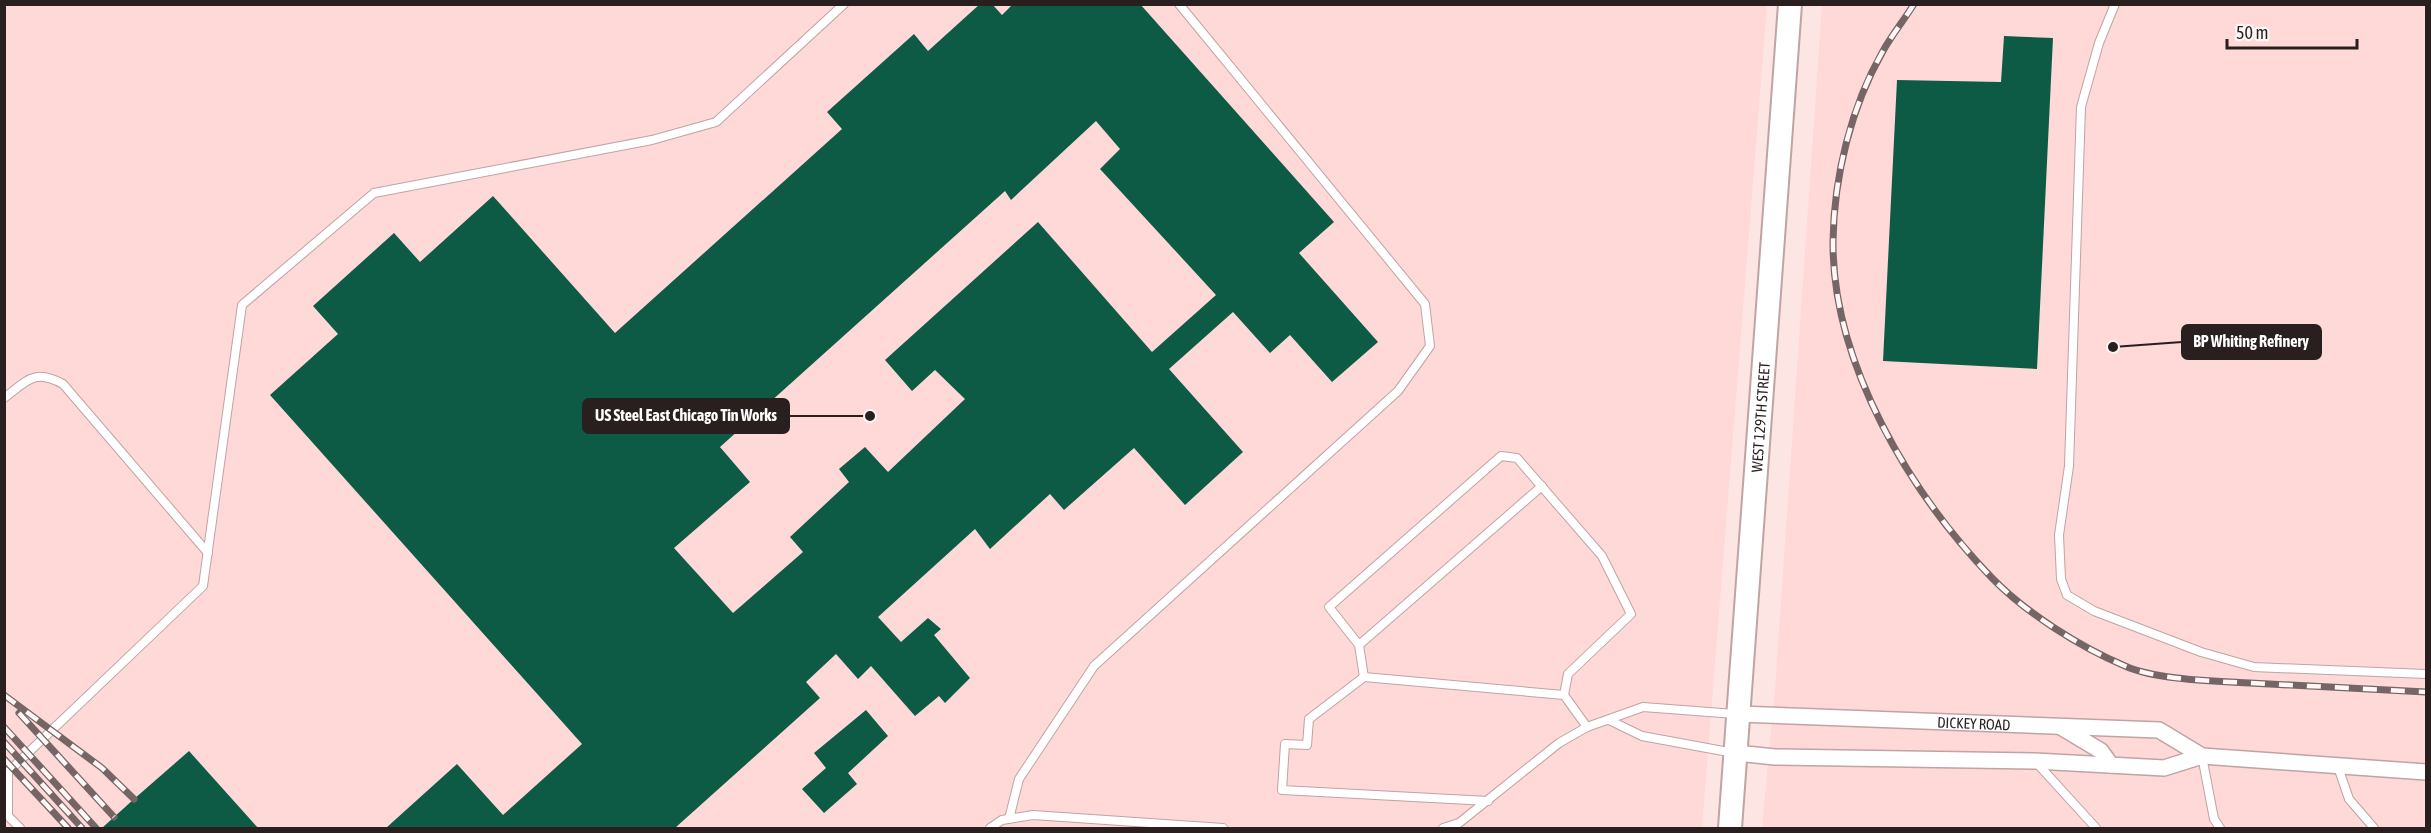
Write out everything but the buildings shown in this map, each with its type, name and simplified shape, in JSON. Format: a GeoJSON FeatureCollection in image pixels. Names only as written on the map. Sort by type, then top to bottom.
{"type":"FeatureCollection","features":[{"type":"Feature","properties":{"kind":"main road","name":"WEST 129TH STREET"},"geometry":{"type":"LineString","coordinates":[[1730,828],[1790,4]]}},
{"type":"Feature","properties":{"kind":"street","name":"DICKEY ROAD"},"geometry":{"type":"LineString","coordinates":[[1738,714],[2159,730],[2202,756]]}},
{"type":"Feature","properties":{"kind":"street"},"geometry":{"type":"LineString","coordinates":[[2058,725],[2101,751],[2111,765]]}},
{"type":"Feature","properties":{"kind":"street","name":"DICKEY ROAD"},"geometry":{"type":"LineString","coordinates":[[1736,753],[1775,757],[2035,761],[2164,768],[2202,756],[2338,767],[2427,771]]}},
{"type":"Feature","properties":{"kind":"lane"},"geometry":{"type":"LineString","coordinates":[[20,828],[6,814],[8,772],[203,586],[242,305],[374,193],[652,140],[716,122],[844,4]]}},
{"type":"Feature","properties":{"kind":"lane"},"geometry":{"type":"LineString","coordinates":[[1009,819],[1019,779],[1094,666],[1398,391],[1430,346],[1425,304],[1179,4]]}},
{"type":"Feature","properties":{"kind":"lane"},"geometry":{"type":"LineString","coordinates":[[2115,4],[2099,43],[2081,107],[2069,466],[2059,535],[2061,579],[2067,595],[2094,611],[2201,652],[2254,667],[2427,674]]}},
{"type":"Feature","properties":{"kind":"lane"},"geometry":{"type":"LineString","coordinates":[[4,398],[33,376],[48,375],[63,384],[208,553]]}},
{"type":"Feature","properties":{"kind":"lane"},"geometry":{"type":"LineString","coordinates":[[1364,677],[1359,645],[1329,607],[1501,456],[1517,458],[1602,556],[1630,614],[1568,674],[1564,695],[1587,727]]}},
{"type":"Feature","properties":{"kind":"lane"},"geometry":{"type":"LineString","coordinates":[[1359,645],[1542,486]]}},
{"type":"Feature","properties":{"kind":"lane"},"geometry":{"type":"LineString","coordinates":[[1488,801],[1282,790],[1285,744],[1307,745],[1309,719],[1364,677],[1564,695]]}},
{"type":"Feature","properties":{"kind":"lane"},"geometry":{"type":"LineString","coordinates":[[1443,828],[1459,823],[1559,743],[1587,727],[1643,707],[1738,714]]}},
{"type":"Feature","properties":{"kind":"lane"},"geometry":{"type":"LineString","coordinates":[[1609,720],[1642,736],[1736,753]]}},
{"type":"Feature","properties":{"kind":"lane"},"geometry":{"type":"LineString","coordinates":[[2202,756],[2214,819],[2220,828]]}},
{"type":"Feature","properties":{"kind":"lane"},"geometry":{"type":"LineString","coordinates":[[2035,761],[2096,828]]}},
{"type":"Feature","properties":{"kind":"lane"},"geometry":{"type":"LineString","coordinates":[[2338,767],[2349,799],[2374,828]]}},
{"type":"Feature","properties":{"kind":"lane"},"geometry":{"type":"LineString","coordinates":[[990,828],[1002,820],[1033,815],[1223,828]]}},
{"type":"Feature","properties":{"kind":"shaded area"},"geometry":{"type":"Polygon","coordinates":[[[5,5],[1767,5],[1702,828],[5,828],[5,5]]]}},
{"type":"Feature","properties":{"kind":"shaded area"},"geometry":{"type":"Polygon","coordinates":[[[1822,5],[2426,5],[2426,828],[1762,828],[1775,689],[1822,5]]]}},
{"type":"Feature","properties":{"kind":"railway"},"geometry":{"type":"LineString","coordinates":[[1914,4],[1883,51],[1853,119],[1841,167],[1833,241],[1836,287],[1846,333],[1861,379],[1881,423],[1905,466],[1932,507],[1992,578],[2021,604],[2072,639],[2138,671],[2186,679],[2426,692]]}},
{"type":"Feature","properties":{"kind":"railway"},"geometry":{"type":"LineString","coordinates":[[4,695],[102,768],[134,799]]}},
{"type":"Feature","properties":{"kind":"railway"},"geometry":{"type":"LineString","coordinates":[[19,713],[114,817]]}},
{"type":"Feature","properties":{"kind":"railway"},"geometry":{"type":"LineString","coordinates":[[4,727],[96,828]]}},
{"type":"Feature","properties":{"kind":"railway"},"geometry":{"type":"LineString","coordinates":[[4,742],[82,828]]}},
{"type":"Feature","properties":{"kind":"railway"},"geometry":{"type":"LineString","coordinates":[[4,759],[68,828]]}},
{"type":"Feature","properties":{"kind":"place","name":"BP Whiting Refinery"},"geometry":{"type":"Point","coordinates":[2113,347]}},
{"type":"Feature","properties":{"kind":"place","name":"US Steel East Chicago Tin Works"},"geometry":{"type":"Point","coordinates":[870,416]}}]}
